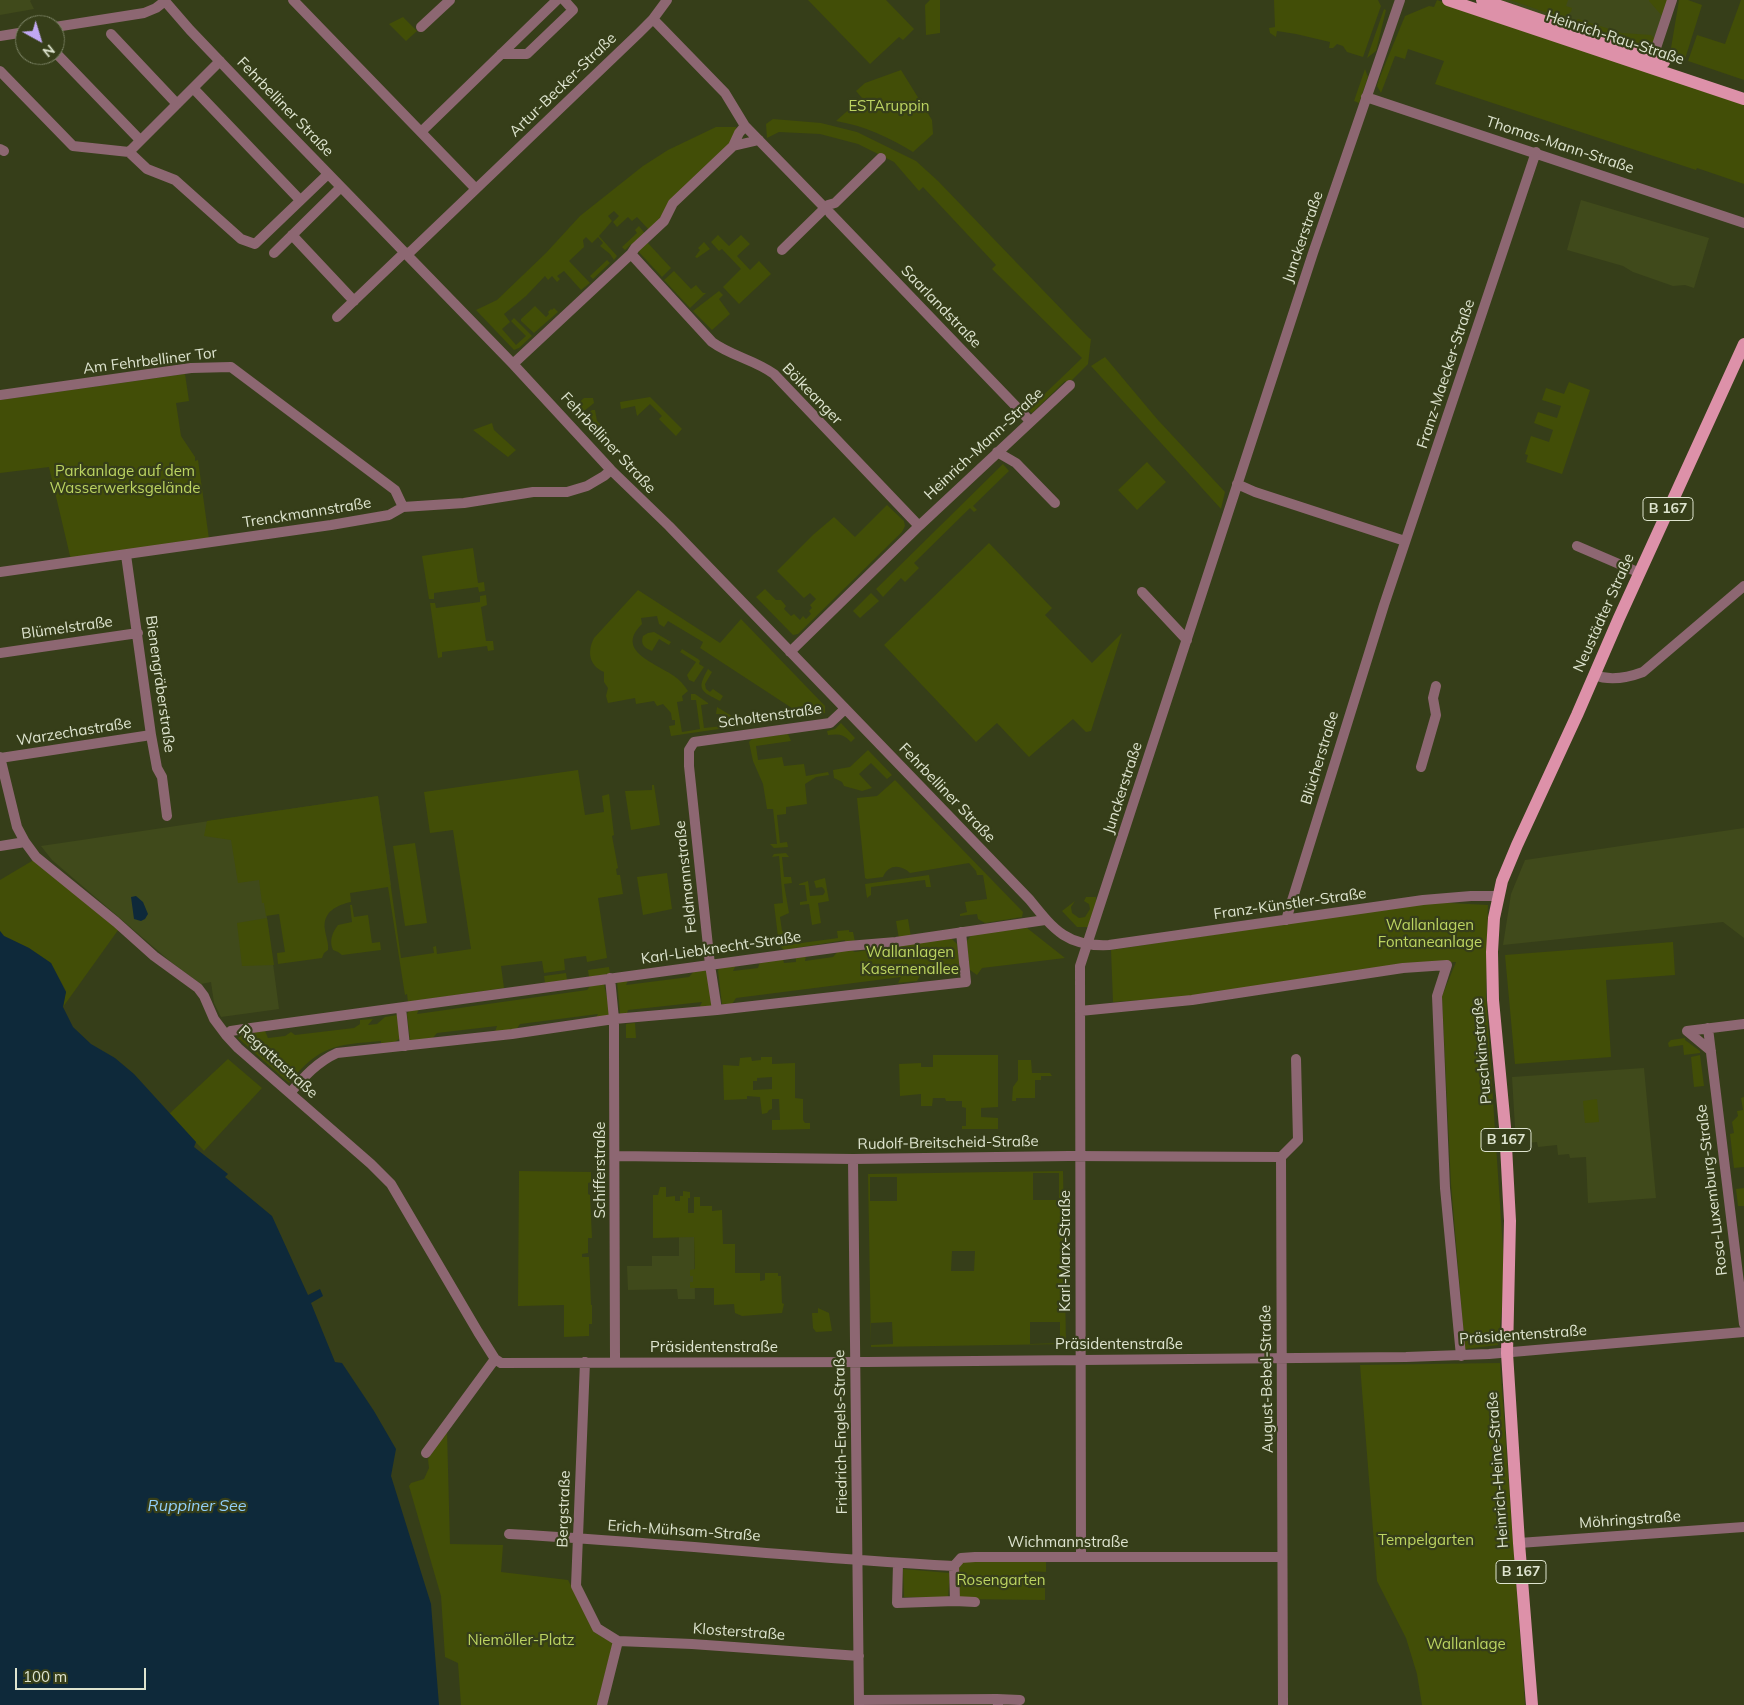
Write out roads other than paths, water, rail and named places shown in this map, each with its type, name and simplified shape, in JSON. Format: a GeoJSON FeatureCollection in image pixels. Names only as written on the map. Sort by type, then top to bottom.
{"type":"FeatureCollection","features":[{"type":"Feature","properties":{"kind":"main road","name":"Heinrich-Rau-Straße"},"geometry":{"type":"LineString","coordinates":[[1448,0],[1744,90]]}},
{"type":"Feature","properties":{"kind":"main road","name":"Heinrich-Rau-Straße"},"geometry":{"type":"LineString","coordinates":[[1482,0],[1744,98]]}},
{"type":"Feature","properties":{"kind":"main road","name":"Neustädter Straße"},"geometry":{"type":"LineString","coordinates":[[1498,896],[1517,845],[1744,344]]}},
{"type":"Feature","properties":{"kind":"main road","name":"Puschkinstraße"},"geometry":{"type":"LineString","coordinates":[[1498,896],[1494,918],[1492,962],[1493,1000],[1508,1174],[1510,1271],[1507,1353]]}},
{"type":"Feature","properties":{"kind":"main road","name":"Heinrich-Heine-Straße"},"geometry":{"type":"LineString","coordinates":[[1507,1353],[1532,1705]]}},
{"type":"Feature","properties":{"kind":"street"},"geometry":{"type":"LineString","coordinates":[[293,0],[476,189]]}},
{"type":"Feature","properties":{"kind":"street"},"geometry":{"type":"LineString","coordinates":[[422,27],[450,0]]}},
{"type":"Feature","properties":{"kind":"street"},"geometry":{"type":"LineString","coordinates":[[421,132],[557,0]]}},
{"type":"Feature","properties":{"kind":"street"},"geometry":{"type":"LineString","coordinates":[[502,54],[527,54],[573,10],[564,0]]}},
{"type":"Feature","properties":{"kind":"street","name":"Artur-Becker-Straße"},"geometry":{"type":"LineString","coordinates":[[406,254],[653,19],[667,0]]}},
{"type":"Feature","properties":{"kind":"street","name":"Junckerstraße"},"geometry":{"type":"LineString","coordinates":[[1087,946],[1313,253],[1400,0]]}},
{"type":"Feature","properties":{"kind":"street","name":"Heinrich-Rau-Straße"},"geometry":{"type":"LineString","coordinates":[[1651,63],[1672,0]]}},
{"type":"Feature","properties":{"kind":"street"},"geometry":{"type":"LineString","coordinates":[[65,25],[144,13],[156,8],[165,1]]}},
{"type":"Feature","properties":{"kind":"street","name":"Fehrbelliner Straße"},"geometry":{"type":"LineString","coordinates":[[165,1],[220,62],[512,364],[611,470],[670,526],[1029,899],[1045,920],[1069,939],[1087,946]]}},
{"type":"Feature","properties":{"kind":"street","name":"Saarlandstraße"},"geometry":{"type":"LineString","coordinates":[[653,19],[725,93],[745,126],[828,208],[1030,421]]}},
{"type":"Feature","properties":{"kind":"street"},"geometry":{"type":"LineString","coordinates":[[0,36],[15,34]]}},
{"type":"Feature","properties":{"kind":"street"},"geometry":{"type":"LineString","coordinates":[[110,34],[177,104]]}},
{"type":"Feature","properties":{"kind":"street"},"geometry":{"type":"LineString","coordinates":[[65,62],[140,140]]}},
{"type":"Feature","properties":{"kind":"street","name":"Fehrbelliner Straße"},"geometry":{"type":"LineString","coordinates":[[220,62],[129,152],[147,168],[175,180],[241,239],[255,244],[328,174]]}},
{"type":"Feature","properties":{"kind":"street"},"geometry":{"type":"LineString","coordinates":[[0,71],[73,146],[129,152]]}},
{"type":"Feature","properties":{"kind":"street"},"geometry":{"type":"LineString","coordinates":[[193,88],[300,200]]}},
{"type":"Feature","properties":{"kind":"street","name":"Thomas-Mann-Straße"},"geometry":{"type":"LineString","coordinates":[[1366,97],[1536,152],[1744,223]]}},
{"type":"Feature","properties":{"kind":"street"},"geometry":{"type":"LineString","coordinates":[[512,364],[664,221],[673,203],[733,146],[739,133],[745,126]]}},
{"type":"Feature","properties":{"kind":"street"},"geometry":{"type":"LineString","coordinates":[[733,146],[759,140]]}},
{"type":"Feature","properties":{"kind":"street","name":"Franz-Maecker-Straße"},"geometry":{"type":"LineString","coordinates":[[1384,605],[1536,152]]}},
{"type":"Feature","properties":{"kind":"street"},"geometry":{"type":"LineString","coordinates":[[782,250],[835,203],[881,158]]}},
{"type":"Feature","properties":{"kind":"street"},"geometry":{"type":"LineString","coordinates":[[274,253],[341,186]]}},
{"type":"Feature","properties":{"kind":"street"},"geometry":{"type":"LineString","coordinates":[[292,235],[354,301]]}},
{"type":"Feature","properties":{"kind":"street"},"geometry":{"type":"LineString","coordinates":[[337,317],[406,254]]}},
{"type":"Feature","properties":{"kind":"street","name":"Bölkeanger"},"geometry":{"type":"LineString","coordinates":[[631,254],[712,342],[723,350],[774,374],[918,526]]}},
{"type":"Feature","properties":{"kind":"street","name":"Am Fehrbelliner Tor"},"geometry":{"type":"LineString","coordinates":[[0,395],[190,368],[231,367],[395,490],[402,508]]}},
{"type":"Feature","properties":{"kind":"street","name":"Heinrich-Mann-Straße"},"geometry":{"type":"LineString","coordinates":[[918,526],[1070,385]]}},
{"type":"Feature","properties":{"kind":"street"},"geometry":{"type":"LineString","coordinates":[[997,452],[1016,463],[1055,503]]}},
{"type":"Feature","properties":{"kind":"street","name":"Trenckmannstraße"},"geometry":{"type":"LineString","coordinates":[[0,572],[389,515],[402,508],[464,502],[534,492],[567,492],[598,481],[611,470]]}},
{"type":"Feature","properties":{"kind":"street"},"geometry":{"type":"LineString","coordinates":[[1237,484],[1255,492],[1405,541]]}},
{"type":"Feature","properties":{"kind":"street"},"geometry":{"type":"LineString","coordinates":[[790,652],[918,526]]}},
{"type":"Feature","properties":{"kind":"street"},"geometry":{"type":"LineString","coordinates":[[1577,546],[1640,573]]}},
{"type":"Feature","properties":{"kind":"street","name":"Bienengräberstraße"},"geometry":{"type":"LineString","coordinates":[[126,555],[151,735],[157,768],[162,777],[167,816]]}},
{"type":"Feature","properties":{"kind":"street"},"geometry":{"type":"LineString","coordinates":[[1594,675],[1604,679],[1643,672],[1744,586]]}},
{"type":"Feature","properties":{"kind":"street"},"geometry":{"type":"LineString","coordinates":[[1142,592],[1187,640]]}},
{"type":"Feature","properties":{"kind":"street","name":"Blücherstraße"},"geometry":{"type":"LineString","coordinates":[[1286,920],[1384,605]]}},
{"type":"Feature","properties":{"kind":"street","name":"Blümelstraße"},"geometry":{"type":"LineString","coordinates":[[0,653],[138,633]]}},
{"type":"Feature","properties":{"kind":"street"},"geometry":{"type":"LineString","coordinates":[[1421,767],[1436,715],[1433,698],[1436,686]]}},
{"type":"Feature","properties":{"kind":"street","name":"Scholtenstraße"},"geometry":{"type":"LineString","coordinates":[[694,742],[830,723],[845,709]]}},
{"type":"Feature","properties":{"kind":"street","name":"Warzechastraße"},"geometry":{"type":"LineString","coordinates":[[0,757],[151,735]]}},
{"type":"Feature","properties":{"kind":"street","name":"Feldmannstraße"},"geometry":{"type":"LineString","coordinates":[[694,742],[689,750],[689,766],[710,965],[717,1010]]}},
{"type":"Feature","properties":{"kind":"street","name":"Regattastraße"},"geometry":{"type":"LineString","coordinates":[[0,757],[17,827],[37,858],[116,922],[154,956],[198,988],[204,996],[214,1019],[226,1035],[391,1184],[495,1359]]}},
{"type":"Feature","properties":{"kind":"street"},"geometry":{"type":"LineString","coordinates":[[0,846],[25,842]]}},
{"type":"Feature","properties":{"kind":"street","name":"Franz-Künstler-Straße"},"geometry":{"type":"LineString","coordinates":[[1087,946],[1109,945],[1423,900],[1498,896]]}},
{"type":"Feature","properties":{"kind":"street","name":"Karl-Liebknecht-Straße"},"geometry":{"type":"LineString","coordinates":[[226,1035],[231,1031],[244,1029],[610,978],[859,945],[896,942],[1045,920]]}},
{"type":"Feature","properties":{"kind":"street"},"geometry":{"type":"LineString","coordinates":[[290,1094],[311,1070],[326,1058],[337,1054],[512,1034],[614,1019],[717,1010],[966,982],[961,932]]}},
{"type":"Feature","properties":{"kind":"street","name":"Karl-Marx-Straße"},"geometry":{"type":"LineString","coordinates":[[1081,1558],[1080,966],[1087,946]]}},
{"type":"Feature","properties":{"kind":"street"},"geometry":{"type":"LineString","coordinates":[[1080,1011],[1192,1000],[1403,968],[1447,965],[1437,996],[1445,1188],[1461,1356]]}},
{"type":"Feature","properties":{"kind":"street","name":"Schifferstraße"},"geometry":{"type":"LineString","coordinates":[[610,978],[614,1019],[616,1156],[615,1362]]}},
{"type":"Feature","properties":{"kind":"street"},"geometry":{"type":"LineString","coordinates":[[401,1008],[405,1046]]}},
{"type":"Feature","properties":{"kind":"street"},"geometry":{"type":"LineString","coordinates":[[1710,1051],[1687,1031],[1744,1024]]}},
{"type":"Feature","properties":{"kind":"street","name":"Rosa-Luxemburg-Straße"},"geometry":{"type":"LineString","coordinates":[[1708,1028],[1744,1324]]}},
{"type":"Feature","properties":{"kind":"street"},"geometry":{"type":"LineString","coordinates":[[1281,1157],[1298,1140],[1296,1059]]}},
{"type":"Feature","properties":{"kind":"street","name":"Rudolf-Breitscheid-Straße"},"geometry":{"type":"LineString","coordinates":[[616,1156],[853,1159],[1080,1156],[1281,1157]]}},
{"type":"Feature","properties":{"kind":"street","name":"August-Bebel-Straße"},"geometry":{"type":"LineString","coordinates":[[1281,1157],[1283,1705]]}},
{"type":"Feature","properties":{"kind":"street","name":"Friedrich-Engels-Straße"},"geometry":{"type":"LineString","coordinates":[[853,1159],[859,1702]]}},
{"type":"Feature","properties":{"kind":"street","name":"Präsidentenstraße"},"geometry":{"type":"LineString","coordinates":[[495,1359],[501,1363],[855,1362],[1461,1356],[1744,1332]]}},
{"type":"Feature","properties":{"kind":"street"},"geometry":{"type":"LineString","coordinates":[[426,1453],[495,1359]]}},
{"type":"Feature","properties":{"kind":"street","name":"Bergstraße"},"geometry":{"type":"LineString","coordinates":[[585,1362],[576,1586],[597,1628],[618,1641]]}},
{"type":"Feature","properties":{"kind":"street","name":"Möhringstraße"},"geometry":{"type":"LineString","coordinates":[[1519,1543],[1744,1527]]}},
{"type":"Feature","properties":{"kind":"street","name":"Erich-Mühsam-Straße"},"geometry":{"type":"LineString","coordinates":[[509,1534],[858,1560]]}},
{"type":"Feature","properties":{"kind":"street","name":"Wichmannstraße"},"geometry":{"type":"LineString","coordinates":[[858,1560],[954,1566],[961,1558],[968,1557],[1282,1557]]}},
{"type":"Feature","properties":{"kind":"street"},"geometry":{"type":"LineString","coordinates":[[898,1563],[897,1603],[976,1602]]}},
{"type":"Feature","properties":{"kind":"street"},"geometry":{"type":"LineString","coordinates":[[954,1566],[955,1601]]}},
{"type":"Feature","properties":{"kind":"street"},"geometry":{"type":"LineString","coordinates":[[602,1705],[618,1641]]}},
{"type":"Feature","properties":{"kind":"street","name":"Klosterstraße"},"geometry":{"type":"LineString","coordinates":[[618,1641],[692,1644],[859,1656]]}},
{"type":"Feature","properties":{"kind":"street"},"geometry":{"type":"LineString","coordinates":[[859,1702],[998,1702],[1020,1700]]}},
{"type":"Feature","properties":{"kind":"water"},"geometry":{"type":"Polygon","coordinates":[[[136,896],[143,902],[148,914],[141,921],[134,919],[131,897],[136,896]]]}},
{"type":"Feature","properties":{"kind":"water","name":"Ruppiner See"},"geometry":{"type":"Polygon","coordinates":[[[0,931],[4,936],[29,948],[51,963],[66,992],[63,1007],[73,1027],[91,1044],[115,1058],[134,1074],[196,1142],[194,1147],[228,1174],[225,1177],[272,1216],[308,1295],[320,1289],[323,1296],[311,1303],[335,1362],[342,1363],[374,1411],[396,1449],[391,1476],[431,1604],[439,1705],[0,1705],[0,931]]]}},
{"type":"Feature","properties":{"kind":"park label","name":"ESTAruppin"},"geometry":{"type":"Point","coordinates":[889,106]}},
{"type":"Feature","properties":{"kind":"park label","name":"Parkanlage auf dem Wasserwerksgelände"},"geometry":{"type":"Point","coordinates":[125,480]}},
{"type":"Feature","properties":{"kind":"park label","name":"Wallanlagen Fontaneanlage"},"geometry":{"type":"Point","coordinates":[1430,934]}},
{"type":"Feature","properties":{"kind":"park label","name":"Wallanlagen Kasernenallee"},"geometry":{"type":"Point","coordinates":[910,960]}},
{"type":"Feature","properties":{"kind":"park label","name":"Tempelgarten"},"geometry":{"type":"Point","coordinates":[1426,1540]}},
{"type":"Feature","properties":{"kind":"park label","name":"Rosengarten"},"geometry":{"type":"Point","coordinates":[1001,1580]}},
{"type":"Feature","properties":{"kind":"park label","name":"Niemöller-Platz"},"geometry":{"type":"Point","coordinates":[521,1640]}},
{"type":"Feature","properties":{"kind":"park label","name":"Wallanlage"},"geometry":{"type":"Point","coordinates":[1466,1644]}}]}
